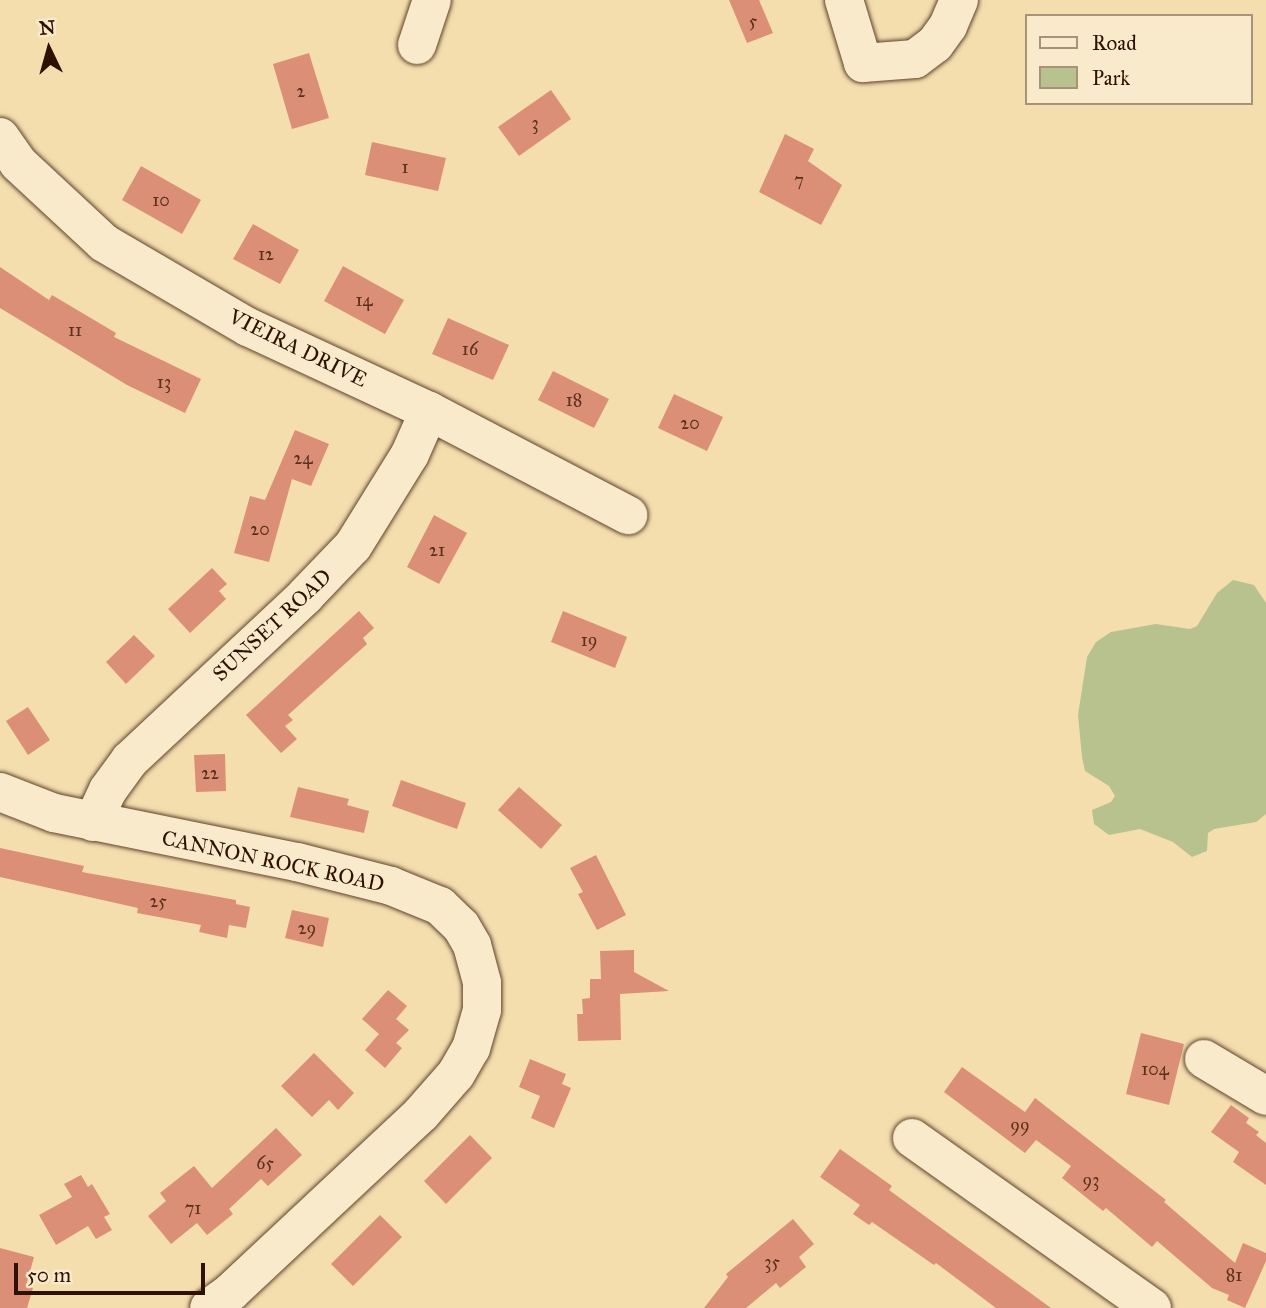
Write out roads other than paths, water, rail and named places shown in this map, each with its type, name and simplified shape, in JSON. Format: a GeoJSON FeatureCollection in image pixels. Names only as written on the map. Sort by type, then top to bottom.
{"type":"FeatureCollection","features":[{"type":"Feature","properties":{"kind":"street"},"geometry":{"type":"LineString","coordinates":[[417,45],[432,0]]}},
{"type":"Feature","properties":{"kind":"street"},"geometry":{"type":"LineString","coordinates":[[844,0],[863,63],[915,59],[935,44],[948,26],[959,0]]}},
{"type":"Feature","properties":{"kind":"street","name":"VIEIRA DRIVE"},"geometry":{"type":"LineString","coordinates":[[0,137],[18,163],[104,243],[248,327],[429,411],[628,515]]}},
{"type":"Feature","properties":{"kind":"street","name":"SUNSET ROAD"},"geometry":{"type":"LineString","coordinates":[[93,822],[108,790],[130,760],[304,596],[353,546],[410,454],[429,411]]}},
{"type":"Feature","properties":{"kind":"street","name":"CANNON ROCK ROAD"},"geometry":{"type":"LineString","coordinates":[[0,792],[54,813],[297,862],[391,886],[433,903],[452,916],[467,935],[478,964],[482,1010],[471,1048],[456,1074],[421,1114],[231,1292],[209,1308]]}},
{"type":"Feature","properties":{"kind":"street"},"geometry":{"type":"LineString","coordinates":[[1204,1059],[1266,1096]]}},
{"type":"Feature","properties":{"kind":"street"},"geometry":{"type":"LineString","coordinates":[[912,1138],[1152,1308]]}}]}
